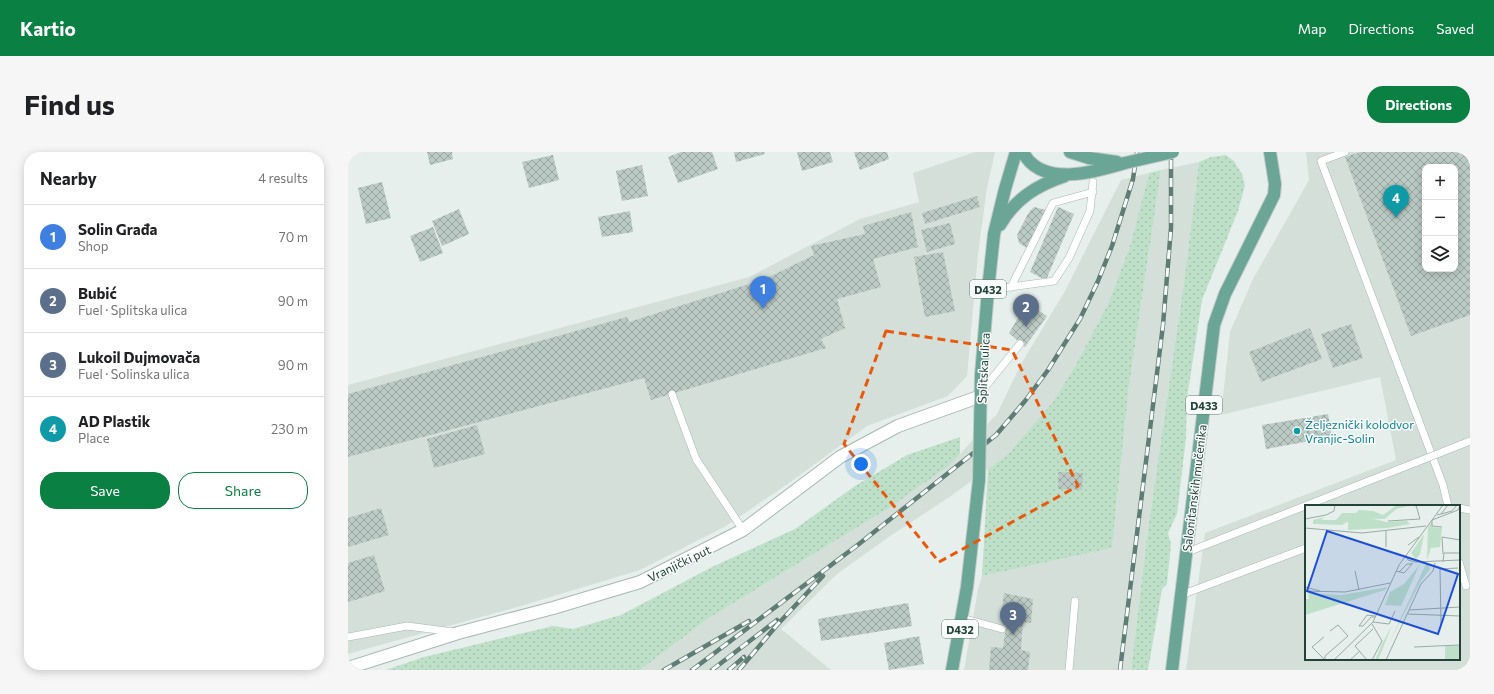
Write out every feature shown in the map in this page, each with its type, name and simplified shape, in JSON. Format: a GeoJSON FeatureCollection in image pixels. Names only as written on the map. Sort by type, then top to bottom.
{"type":"FeatureCollection","features":[{"type":"Feature","properties":{"kind":"main road","name":"Splitska ulica"},"geometry":{"type":"LineString","coordinates":[[962,618],[979,480],[981,394],[988,290],[994,234],[1016,152]]}},
{"type":"Feature","properties":{"kind":"main road"},"geometry":{"type":"LineString","coordinates":[[1023,152],[1032,164],[1041,170],[1053,174],[1068,175]]}},
{"type":"Feature","properties":{"kind":"main road"},"geometry":{"type":"LineString","coordinates":[[1070,152],[1105,162],[1124,163]]}},
{"type":"Feature","properties":{"kind":"main road"},"geometry":{"type":"LineString","coordinates":[[994,234],[1007,212],[1021,198],[1051,180],[1173,152]]}},
{"type":"Feature","properties":{"kind":"main road","name":"Salonitanskih mučenika"},"geometry":{"type":"LineString","coordinates":[[1172,670],[1214,325],[1225,294],[1274,195],[1275,184],[1270,152]]}},
{"type":"Feature","properties":{"kind":"main road","name":"D432"},"geometry":{"type":"LineString","coordinates":[[952,670],[962,618]]}},
{"type":"Feature","properties":{"kind":"street","name":"Vranjički put"},"geometry":{"type":"LineString","coordinates":[[348,668],[458,633],[553,608],[640,582],[743,530],[840,457],[898,426],[981,394]]}},
{"type":"Feature","properties":{"kind":"lane"},"geometry":{"type":"LineString","coordinates":[[1345,152],[1321,161],[1443,485],[1448,505]]}},
{"type":"Feature","properties":{"kind":"lane"},"geometry":{"type":"LineString","coordinates":[[988,290],[1054,281],[1069,258],[1090,211],[1093,182]]}},
{"type":"Feature","properties":{"kind":"lane"},"geometry":{"type":"LineString","coordinates":[[1011,287],[1053,203],[1092,192]]}},
{"type":"Feature","properties":{"kind":"lane"},"geometry":{"type":"LineString","coordinates":[[981,394],[1020,344]]}},
{"type":"Feature","properties":{"kind":"lane"},"geometry":{"type":"LineString","coordinates":[[672,394],[696,459],[743,530]]}},
{"type":"Feature","properties":{"kind":"lane"},"geometry":{"type":"LineString","coordinates":[[1308,505],[1470,441]]}},
{"type":"Feature","properties":{"kind":"lane"},"geometry":{"type":"LineString","coordinates":[[1186,553],[1305,506]]}},
{"type":"Feature","properties":{"kind":"lane"},"geometry":{"type":"LineString","coordinates":[[1460,508],[1470,510]]}},
{"type":"Feature","properties":{"kind":"lane"},"geometry":{"type":"LineString","coordinates":[[1181,595],[1305,548]]}},
{"type":"Feature","properties":{"kind":"lane"},"geometry":{"type":"LineString","coordinates":[[1460,565],[1466,586]]}},
{"type":"Feature","properties":{"kind":"lane"},"geometry":{"type":"LineString","coordinates":[[1069,670],[1075,601]]}},
{"type":"Feature","properties":{"kind":"lane"},"geometry":{"type":"LineString","coordinates":[[962,618],[1002,629]]}},
{"type":"Feature","properties":{"kind":"lane"},"geometry":{"type":"LineString","coordinates":[[348,637],[407,626],[458,633]]}},
{"type":"Feature","properties":{"kind":"highlighted area"},"geometry":{"type":"Polygon","coordinates":[[[886,331],[1012,350],[1078,486],[939,562],[844,444],[886,331]]]}},
{"type":"Feature","properties":{"kind":"shaded area"},"geometry":{"type":"Polygon","coordinates":[[[975,152],[995,152],[987,188],[978,254],[967,376],[948,396],[867,426],[789,483],[726,526],[640,570],[521,606],[348,654],[348,385],[749,277],[860,219],[919,202],[913,173],[975,152]]]}},
{"type":"Feature","properties":{"kind":"shaded area"},"geometry":{"type":"Polygon","coordinates":[[[1306,152],[1470,152],[1470,670],[1186,670],[1205,533],[1396,460],[1380,377],[1221,415],[1230,332],[1253,279],[1309,180],[1306,152]]]}},
{"type":"Feature","properties":{"kind":"shaded area"},"geometry":{"type":"Polygon","coordinates":[[[1199,162],[1185,275],[1147,537],[1131,670],[964,670],[978,589],[982,576],[1112,548],[1129,386],[1161,170],[1199,162]]]}},
{"type":"Feature","properties":{"kind":"shaded area"},"geometry":{"type":"Polygon","coordinates":[[[1149,173],[1131,243],[1109,302],[1055,401],[1008,454],[951,496],[893,534],[837,574],[781,629],[831,670],[640,670],[709,618],[889,508],[949,466],[997,414],[1021,364],[1065,291],[1121,180],[1149,173]]]}},
{"type":"Feature","properties":{"kind":"green space"},"geometry":{"type":"Polygon","coordinates":[[[1226,155],[1234,161],[1242,174],[1245,185],[1238,211],[1202,300],[1187,398],[1186,438],[1177,514],[1168,533],[1171,544],[1167,584],[1162,589],[1148,670],[1131,670],[1147,537],[1185,275],[1199,162],[1211,157],[1226,155]]]}},
{"type":"Feature","properties":{"kind":"green space"},"geometry":{"type":"Polygon","coordinates":[[[1161,170],[1129,386],[1112,548],[982,576],[988,469],[1008,454],[1054,401],[1075,366],[1109,302],[1131,243],[1149,173],[1161,170]]]}},
{"type":"Feature","properties":{"kind":"green space"},"geometry":{"type":"Polygon","coordinates":[[[960,437],[960,454],[949,466],[889,508],[709,618],[640,670],[386,670],[424,657],[553,626],[573,629],[621,615],[712,567],[795,529],[855,486],[907,455],[960,437]]]}},
{"type":"Feature","properties":{"kind":"building"},"geometry":{"type":"Polygon","coordinates":[[[427,152],[452,152],[453,159],[430,165],[427,152]]]}},
{"type":"Feature","properties":{"kind":"building"},"geometry":{"type":"Polygon","coordinates":[[[681,152],[712,152],[718,169],[678,183],[668,157],[681,152]]]}},
{"type":"Feature","properties":{"kind":"building"},"geometry":{"type":"Polygon","coordinates":[[[734,152],[764,152],[765,154],[736,162],[734,152]]]}},
{"type":"Feature","properties":{"kind":"building"},"geometry":{"type":"Polygon","coordinates":[[[797,152],[830,152],[833,162],[802,171],[797,152]]]}},
{"type":"Feature","properties":{"kind":"building"},"geometry":{"type":"Polygon","coordinates":[[[854,152],[887,152],[889,159],[860,170],[854,152]]]}},
{"type":"Feature","properties":{"kind":"building"},"geometry":{"type":"Polygon","coordinates":[[[1360,152],[1470,152],[1470,315],[1411,336],[1345,157],[1360,152]]]}},
{"type":"Feature","properties":{"kind":"building"},"geometry":{"type":"Polygon","coordinates":[[[553,155],[559,180],[529,188],[522,162],[553,155]]]}},
{"type":"Feature","properties":{"kind":"building"},"geometry":{"type":"Polygon","coordinates":[[[642,165],[648,196],[622,201],[616,171],[642,165]]]}},
{"type":"Feature","properties":{"kind":"building"},"geometry":{"type":"Polygon","coordinates":[[[382,182],[391,218],[366,224],[358,188],[382,182]]]}},
{"type":"Feature","properties":{"kind":"building"},"geometry":{"type":"Polygon","coordinates":[[[977,196],[980,207],[925,224],[922,213],[977,196]]]}},
{"type":"Feature","properties":{"kind":"building"},"geometry":{"type":"Polygon","coordinates":[[[1034,207],[1046,210],[1028,249],[1019,243],[1017,235],[1029,212],[1034,207]]]}},
{"type":"Feature","properties":{"kind":"building"},"geometry":{"type":"Polygon","coordinates":[[[1058,207],[1074,214],[1046,280],[1030,272],[1058,207]]]}},
{"type":"Feature","properties":{"kind":"building"},"geometry":{"type":"Polygon","coordinates":[[[459,209],[469,234],[442,246],[432,221],[459,209]]]}},
{"type":"Feature","properties":{"kind":"building"},"geometry":{"type":"Polygon","coordinates":[[[630,211],[633,232],[602,237],[598,217],[630,211]]]}},
{"type":"Feature","properties":{"kind":"building"},"geometry":{"type":"Polygon","coordinates":[[[911,212],[918,247],[873,259],[881,287],[837,299],[845,328],[821,339],[826,348],[651,400],[644,378],[348,457],[348,394],[627,317],[629,322],[765,279],[814,255],[811,246],[865,234],[863,226],[911,212]]]}},
{"type":"Feature","properties":{"kind":"building"},"geometry":{"type":"Polygon","coordinates":[[[950,223],[955,244],[927,252],[921,230],[950,223]]]}},
{"type":"Feature","properties":{"kind":"building"},"geometry":{"type":"Polygon","coordinates":[[[433,227],[443,253],[420,262],[410,236],[433,227]]]}},
{"type":"Feature","properties":{"kind":"building"},"geometry":{"type":"Polygon","coordinates":[[[943,252],[955,311],[925,317],[914,257],[943,252]]]}},
{"type":"Feature","properties":{"kind":"building"},"geometry":{"type":"Polygon","coordinates":[[[1027,303],[1047,316],[1025,347],[1009,333],[1027,303]]]}},
{"type":"Feature","properties":{"kind":"building"},"geometry":{"type":"Polygon","coordinates":[[[1351,324],[1363,358],[1333,368],[1321,334],[1351,324]]]}},
{"type":"Feature","properties":{"kind":"building"},"geometry":{"type":"Polygon","coordinates":[[[1310,328],[1322,359],[1261,382],[1249,352],[1310,328]]]}},
{"type":"Feature","properties":{"kind":"building","name":"Željeznički kolodvor Vranjic-Solin"},"geometry":{"type":"Polygon","coordinates":[[[1328,414],[1332,437],[1266,449],[1262,425],[1328,414]]]}},
{"type":"Feature","properties":{"kind":"building"},"geometry":{"type":"Polygon","coordinates":[[[477,425],[485,454],[434,468],[427,439],[477,425]]]}},
{"type":"Feature","properties":{"kind":"building"},"geometry":{"type":"Polygon","coordinates":[[[1058,472],[1083,473],[1082,490],[1058,489],[1058,472]]]}},
{"type":"Feature","properties":{"kind":"building"},"geometry":{"type":"Polygon","coordinates":[[[381,508],[389,535],[348,547],[348,518],[381,508]]]}},
{"type":"Feature","properties":{"kind":"building"},"geometry":{"type":"Polygon","coordinates":[[[374,555],[385,591],[348,602],[348,563],[374,555]]]}},
{"type":"Feature","properties":{"kind":"building"},"geometry":{"type":"Polygon","coordinates":[[[1004,593],[1033,599],[1031,623],[1023,622],[1021,650],[1030,652],[1028,670],[989,670],[991,647],[1003,648],[1007,619],[1001,618],[1004,593]]]}},
{"type":"Feature","properties":{"kind":"building"},"geometry":{"type":"Polygon","coordinates":[[[908,603],[912,626],[821,641],[818,619],[908,603]]]}},
{"type":"Feature","properties":{"kind":"building"},"geometry":{"type":"Polygon","coordinates":[[[919,636],[924,664],[889,670],[884,643],[919,636]]]}},
{"type":"Feature","properties":{"kind":"railway"},"geometry":{"type":"LineString","coordinates":[[692,670],[859,544],[996,435],[1025,401],[1048,370],[1080,319],[1098,281],[1112,246],[1133,179],[1137,152]]}},
{"type":"Feature","properties":{"kind":"railway"},"geometry":{"type":"LineString","coordinates":[[1120,670],[1163,325],[1171,228],[1171,152]]}},
{"type":"Feature","properties":{"kind":"railway"},"geometry":{"type":"LineString","coordinates":[[739,670],[777,625],[823,576]]}},
{"type":"Feature","properties":{"kind":"railway"},"geometry":{"type":"LineString","coordinates":[[712,670],[777,620]]}},
{"type":"Feature","properties":{"kind":"railway"},"geometry":{"type":"LineString","coordinates":[[664,670],[749,621]]}},
{"type":"Feature","properties":{"kind":"railway"},"geometry":{"type":"LineString","coordinates":[[729,670],[744,657]]}},
{"type":"Feature","properties":{"kind":"place","name":"AD Plastik"},"geometry":{"type":"Point","coordinates":[1396,218]}},
{"type":"Feature","properties":{"kind":"place","name":"Solin Građa"},"geometry":{"type":"Point","coordinates":[763,309]}},
{"type":"Feature","properties":{"kind":"place","name":"Bubić"},"geometry":{"type":"Point","coordinates":[1026,327]}},
{"type":"Feature","properties":{"kind":"place","name":"Željeznički kolodvor Vranjic-Solin"},"geometry":{"type":"Point","coordinates":[1297,431]}},
{"type":"Feature","properties":{"kind":"place","name":"Lukoil Dujmovača"},"geometry":{"type":"Point","coordinates":[1013,635]}}]}
